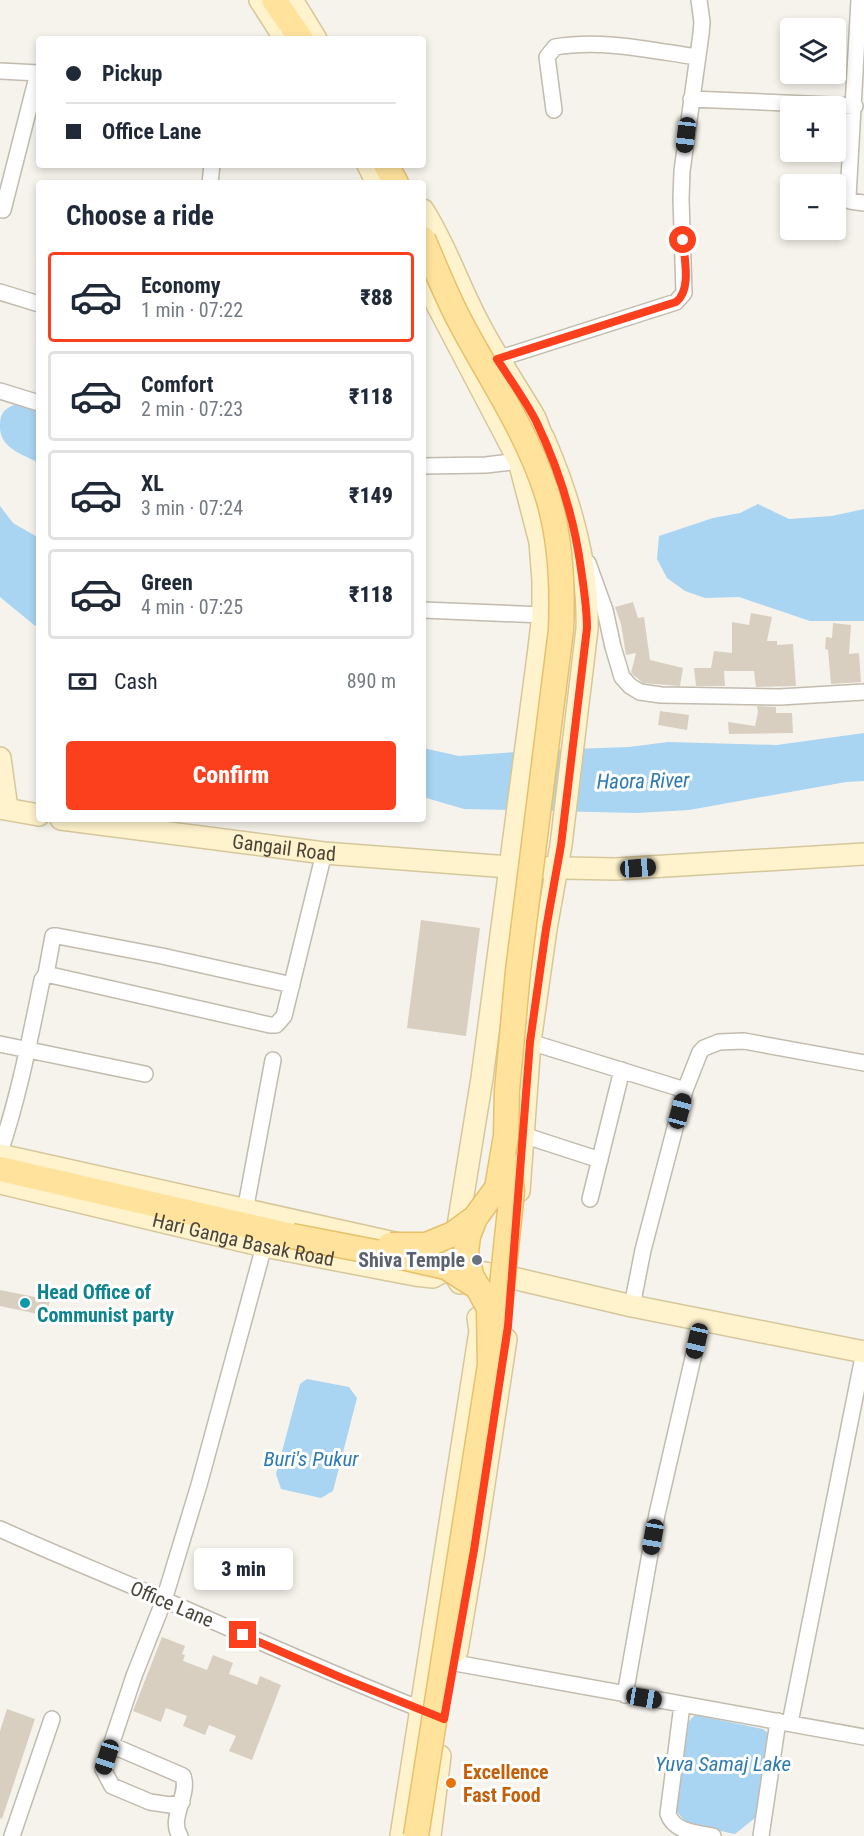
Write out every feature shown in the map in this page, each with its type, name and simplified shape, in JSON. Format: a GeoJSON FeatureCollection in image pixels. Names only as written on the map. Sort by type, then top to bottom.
{"type":"FeatureCollection","features":[{"type":"Feature","properties":{"kind":"main road"},"geometry":{"type":"LineString","coordinates":[[288,36],[289,0]]}},
{"type":"Feature","properties":{"kind":"main road"},"geometry":{"type":"LineString","coordinates":[[416,1836],[429,1741],[490,1365],[496,1342],[512,1191],[514,1135],[507,1090],[518,971],[561,630],[561,566],[554,521],[539,471],[512,414],[461,324],[426,246]]}},
{"type":"Feature","properties":{"kind":"main road"},"geometry":{"type":"LineString","coordinates":[[490,1365],[489,1308],[471,1275],[466,1252],[468,1236],[475,1218],[497,1188],[514,1135]]}},
{"type":"Feature","properties":{"kind":"main road"},"geometry":{"type":"LineString","coordinates":[[0,1169],[292,1236],[446,1267],[479,1288]]}},
{"type":"Feature","properties":{"kind":"main road"},"geometry":{"type":"LineString","coordinates":[[292,1236],[389,1245],[426,1245],[453,1233],[475,1218]]}},
{"type":"Feature","properties":{"kind":"street"},"geometry":{"type":"LineString","coordinates":[[260,0],[287,36]]}},
{"type":"Feature","properties":{"kind":"street"},"geometry":{"type":"LineString","coordinates":[[289,0],[314,36]]}},
{"type":"Feature","properties":{"kind":"street"},"geometry":{"type":"LineString","coordinates":[[470,370],[497,359],[676,302],[681,298],[685,281],[682,171],[702,22],[699,0]]}},
{"type":"Feature","properties":{"kind":"street"},"geometry":{"type":"LineString","coordinates":[[859,0],[855,106],[848,197],[850,201],[864,203]]}},
{"type":"Feature","properties":{"kind":"street"},"geometry":{"type":"LineString","coordinates":[[554,110],[547,57],[555,47],[598,44],[697,57]]}},
{"type":"Feature","properties":{"kind":"street"},"geometry":{"type":"LineString","coordinates":[[0,71],[36,73]]}},
{"type":"Feature","properties":{"kind":"street"},"geometry":{"type":"LineString","coordinates":[[3,210],[36,84]]}},
{"type":"Feature","properties":{"kind":"street"},"geometry":{"type":"LineString","coordinates":[[691,99],[855,106]]}},
{"type":"Feature","properties":{"kind":"street"},"geometry":{"type":"LineString","coordinates":[[426,216],[497,359],[535,420],[555,463],[575,530],[605,610],[617,664],[622,677],[630,686],[640,692],[662,695],[780,697],[864,692]]}},
{"type":"Feature","properties":{"kind":"street"},"geometry":{"type":"LineString","coordinates":[[401,1836],[480,1331],[477,1305],[451,1269],[482,1078],[543,615],[540,542],[519,461],[426,284]]}},
{"type":"Feature","properties":{"kind":"street"},"geometry":{"type":"LineString","coordinates":[[0,292],[36,303]]}},
{"type":"Feature","properties":{"kind":"street"},"geometry":{"type":"LineString","coordinates":[[0,391],[36,402]]}},
{"type":"Feature","properties":{"kind":"street"},"geometry":{"type":"LineString","coordinates":[[426,466],[458,467],[519,461]]}},
{"type":"Feature","properties":{"kind":"street"},"geometry":{"type":"LineString","coordinates":[[430,1836],[444,1719],[480,1515],[508,1326],[513,1278],[514,1135],[561,845],[587,628],[587,605],[575,530]]}},
{"type":"Feature","properties":{"kind":"street"},"geometry":{"type":"LineString","coordinates":[[426,610],[543,615]]}},
{"type":"Feature","properties":{"kind":"street"},"geometry":{"type":"LineString","coordinates":[[0,758],[4,808],[36,814]]}},
{"type":"Feature","properties":{"kind":"street","name":"Gangail Road"},"geometry":{"type":"LineString","coordinates":[[85,822],[324,853],[509,867],[616,869],[864,854]]}},
{"type":"Feature","properties":{"kind":"street"},"geometry":{"type":"LineString","coordinates":[[46,974],[276,1025],[284,1016],[324,853]]}},
{"type":"Feature","properties":{"kind":"street"},"geometry":{"type":"LineString","coordinates":[[0,1154],[27,1050],[42,980],[46,974],[53,936],[162,956],[292,985]]}},
{"type":"Feature","properties":{"kind":"street"},"geometry":{"type":"LineString","coordinates":[[632,1306],[643,1250],[685,1090],[700,1052],[709,1046],[728,1040],[864,1063]]}},
{"type":"Feature","properties":{"kind":"street"},"geometry":{"type":"LineString","coordinates":[[530,1042],[685,1090]]}},
{"type":"Feature","properties":{"kind":"street"},"geometry":{"type":"LineString","coordinates":[[0,1044],[145,1074]]}},
{"type":"Feature","properties":{"kind":"street"},"geometry":{"type":"LineString","coordinates":[[245,1211],[273,1060]]}},
{"type":"Feature","properties":{"kind":"street"},"geometry":{"type":"LineString","coordinates":[[590,1199],[622,1070]]}},
{"type":"Feature","properties":{"kind":"street"},"geometry":{"type":"LineString","coordinates":[[514,1135],[600,1160]]}},
{"type":"Feature","properties":{"kind":"street","name":"Hari Ganga Basak Road"},"geometry":{"type":"LineString","coordinates":[[0,1154],[245,1211],[436,1252],[452,1267],[433,1277],[415,1275],[264,1246],[0,1183]]}},
{"type":"Feature","properties":{"kind":"street"},"geometry":{"type":"LineString","coordinates":[[182,1802],[170,1805],[150,1802],[112,1786],[103,1769],[134,1676],[164,1600],[211,1443],[264,1246]]}},
{"type":"Feature","properties":{"kind":"street"},"geometry":{"type":"LineString","coordinates":[[452,1267],[513,1278],[632,1306],[864,1352],[761,1836]]}},
{"type":"Feature","properties":{"kind":"street"},"geometry":{"type":"LineString","coordinates":[[625,1695],[657,1514],[702,1319]]}},
{"type":"Feature","properties":{"kind":"street","name":"Office Lane"},"geometry":{"type":"LineString","coordinates":[[0,1529],[342,1678],[444,1719]]}},
{"type":"Feature","properties":{"kind":"street"},"geometry":{"type":"LineString","coordinates":[[454,1663],[864,1737]]}},
{"type":"Feature","properties":{"kind":"street"},"geometry":{"type":"LineString","coordinates":[[682,1705],[668,1814],[670,1820],[683,1829],[713,1836]]}},
{"type":"Feature","properties":{"kind":"street"},"geometry":{"type":"LineString","coordinates":[[12,1836],[52,1719]]}},
{"type":"Feature","properties":{"kind":"street"},"geometry":{"type":"LineString","coordinates":[[111,1745],[181,1774],[186,1784],[177,1820],[177,1831],[180,1836]]}},
{"type":"Feature","properties":{"kind":"water"},"geometry":{"type":"Polygon","coordinates":[[[18,403],[36,406],[36,462],[13,450],[4,440],[0,422],[2,414],[18,403]]]}},
{"type":"Feature","properties":{"kind":"water"},"geometry":{"type":"Polygon","coordinates":[[[758,504],[789,519],[832,516],[864,509],[864,621],[810,621],[739,597],[705,598],[685,591],[667,578],[657,559],[659,536],[713,518],[740,513],[758,504]]]}},
{"type":"Feature","properties":{"kind":"water"},"geometry":{"type":"Polygon","coordinates":[[[0,506],[13,523],[36,536],[36,627],[0,597],[0,506]]]}},
{"type":"Feature","properties":{"kind":"water","name":"Haora River"},"geometry":{"type":"Polygon","coordinates":[[[864,733],[864,781],[846,782],[689,810],[637,813],[464,809],[426,798],[426,749],[459,756],[629,747],[668,742],[777,745],[864,733]]]}},
{"type":"Feature","properties":{"kind":"water","name":"Buri's Pukur"},"geometry":{"type":"Polygon","coordinates":[[[307,1379],[349,1387],[357,1398],[333,1491],[321,1498],[281,1489],[276,1474],[300,1384],[307,1379]]]}},
{"type":"Feature","properties":{"kind":"water","name":"Yuva Samaj Lake"},"geometry":{"type":"Polygon","coordinates":[[[695,1715],[763,1729],[769,1734],[755,1818],[735,1834],[688,1824],[675,1810],[689,1721],[695,1715]]]}},
{"type":"Feature","properties":{"kind":"building"},"geometry":{"type":"Polygon","coordinates":[[[633,602],[638,618],[644,617],[650,660],[683,668],[680,686],[643,683],[631,673],[636,653],[626,655],[621,624],[615,607],[633,602]]]}},
{"type":"Feature","properties":{"kind":"building"},"geometry":{"type":"Polygon","coordinates":[[[751,613],[772,617],[767,641],[777,641],[777,645],[793,644],[796,686],[756,687],[754,671],[724,671],[725,686],[696,686],[694,668],[711,668],[714,651],[732,653],[732,622],[749,625],[751,613]]]}},
{"type":"Feature","properties":{"kind":"building"},"geometry":{"type":"Polygon","coordinates":[[[833,623],[851,625],[849,654],[859,653],[861,682],[831,684],[828,650],[825,649],[826,637],[832,638],[833,623]]]}},
{"type":"Feature","properties":{"kind":"building"},"geometry":{"type":"Polygon","coordinates":[[[757,706],[776,707],[776,713],[792,713],[793,733],[729,734],[728,722],[755,726],[757,706]]]}},
{"type":"Feature","properties":{"kind":"building"},"geometry":{"type":"Polygon","coordinates":[[[660,711],[689,715],[687,730],[658,725],[660,711]]]}},
{"type":"Feature","properties":{"kind":"building"},"geometry":{"type":"Polygon","coordinates":[[[421,920],[480,928],[466,1036],[407,1028],[421,920]]]}},
{"type":"Feature","properties":{"kind":"building","name":"Head Office of Communist party"},"geometry":{"type":"Polygon","coordinates":[[[0,1290],[50,1300],[47,1316],[0,1306],[0,1290]]]}},
{"type":"Feature","properties":{"kind":"building"},"geometry":{"type":"Polygon","coordinates":[[[162,1637],[185,1646],[182,1654],[185,1655],[183,1661],[207,1670],[213,1655],[233,1663],[229,1674],[257,1685],[260,1676],[281,1685],[252,1760],[229,1751],[236,1736],[209,1725],[205,1735],[183,1726],[187,1716],[166,1708],[161,1722],[133,1711],[162,1637]]]}},
{"type":"Feature","properties":{"kind":"building"},"geometry":{"type":"Polygon","coordinates":[[[7,1709],[35,1719],[2,1819],[0,1818],[0,1731],[7,1709]]]}},
{"type":"Feature","properties":{"kind":"place","name":"Shiva Temple"},"geometry":{"type":"Point","coordinates":[477,1260]}},
{"type":"Feature","properties":{"kind":"place","name":"Head Office of Communist party"},"geometry":{"type":"Point","coordinates":[25,1303]}},
{"type":"Feature","properties":{"kind":"place","name":"Excellence Fast Food"},"geometry":{"type":"Point","coordinates":[451,1783]}},
{"type":"Feature","properties":{"kind":"route"},"geometry":{"type":"LineString","coordinates":[[243,1635],[444,1719],[474,1550],[508,1326],[530,1042],[561,845],[587,628],[587,605],[575,530],[555,463],[535,420],[497,359],[676,302],[681,298],[685,289],[683,240]]}}]}
